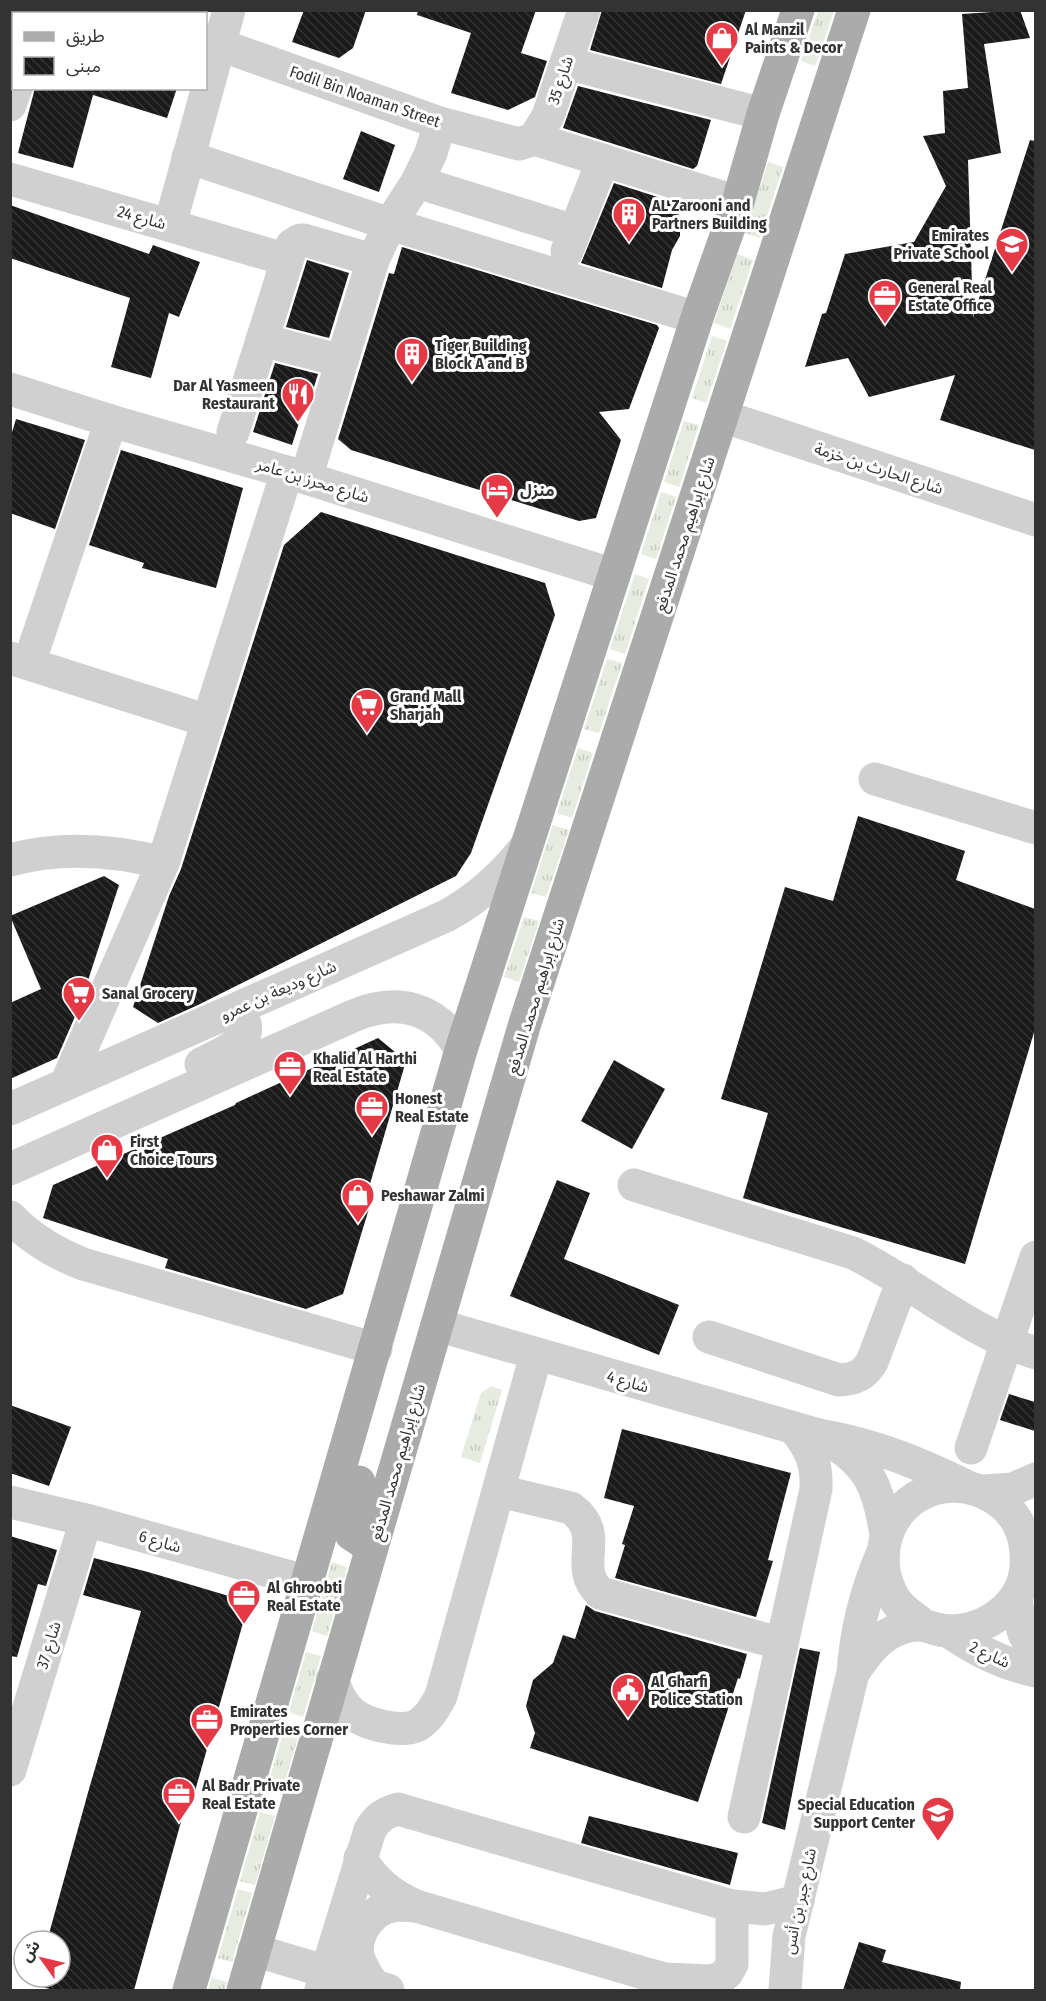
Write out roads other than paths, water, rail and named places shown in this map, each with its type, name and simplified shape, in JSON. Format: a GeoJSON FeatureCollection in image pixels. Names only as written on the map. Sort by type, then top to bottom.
{"type":"FeatureCollection","features":[{"type":"Feature","properties":{"kind":"main road"},"geometry":{"type":"LineString","coordinates":[[189,1990],[461,1050],[697,318],[738,202],[763,114],[798,10]]}},
{"type":"Feature","properties":{"kind":"main road","name":"شارع إبراهيم محمد المدفع"},"geometry":{"type":"LineString","coordinates":[[243,1990],[525,1023],[854,10]]}},
{"type":"Feature","properties":{"kind":"main road"},"geometry":{"type":"LineString","coordinates":[[375,1536],[363,1542],[351,1534],[348,1527],[382,1392],[382,1370],[376,1349]]}},
{"type":"Feature","properties":{"kind":"street"},"geometry":{"type":"LineString","coordinates":[[207,66],[212,42],[229,10]]}},
{"type":"Feature","properties":{"kind":"street","name":"شارع 35"},"geometry":{"type":"LineString","coordinates":[[530,141],[548,116],[584,10]]}},
{"type":"Feature","properties":{"kind":"street","name":"Fodil Bin Noaman Street"},"geometry":{"type":"LineString","coordinates":[[212,42],[440,123],[510,143],[530,141],[603,160],[738,202]]}},
{"type":"Feature","properties":{"kind":"street"},"geometry":{"type":"LineString","coordinates":[[566,63],[763,114]]}},
{"type":"Feature","properties":{"kind":"street"},"geometry":{"type":"LineString","coordinates":[[10,105],[15,90]]}},
{"type":"Feature","properties":{"kind":"street"},"geometry":{"type":"LineString","coordinates":[[170,225],[188,157],[202,90]]}},
{"type":"Feature","properties":{"kind":"street"},"geometry":{"type":"LineString","coordinates":[[66,1084],[163,862],[208,720],[297,475],[342,361],[373,260],[390,224],[417,182],[440,123]]}},
{"type":"Feature","properties":{"kind":"street"},"geometry":{"type":"LineString","coordinates":[[188,157],[390,224],[697,318]]}},
{"type":"Feature","properties":{"kind":"street"},"geometry":{"type":"LineString","coordinates":[[558,276],[603,160]]}},
{"type":"Feature","properties":{"kind":"street","name":"شارع 24"},"geometry":{"type":"LineString","coordinates":[[10,178],[274,256]]}},
{"type":"Feature","properties":{"kind":"street"},"geometry":{"type":"LineString","coordinates":[[417,182],[574,231]]}},
{"type":"Feature","properties":{"kind":"street"},"geometry":{"type":"LineString","coordinates":[[233,432],[291,249],[296,242],[304,240],[373,260]]}},
{"type":"Feature","properties":{"kind":"street"},"geometry":{"type":"LineString","coordinates":[[262,340],[342,361]]}},
{"type":"Feature","properties":{"kind":"street","name":"شارع محرز بن عامر"},"geometry":{"type":"LineString","coordinates":[[10,389],[297,475],[614,575]]}},
{"type":"Feature","properties":{"kind":"street","name":"شارع الحارث بن خزمة"},"geometry":{"type":"LineString","coordinates":[[722,416],[1035,520]]}},
{"type":"Feature","properties":{"kind":"street"},"geometry":{"type":"LineString","coordinates":[[111,421],[20,660],[208,720]]}},
{"type":"Feature","properties":{"kind":"street"},"geometry":{"type":"LineString","coordinates":[[875,779],[1035,828]]}},
{"type":"Feature","properties":{"kind":"street","name":"شارع وديعة بن عمرو"},"geometry":{"type":"LineString","coordinates":[[10,1109],[460,908],[497,880],[527,845]]}},
{"type":"Feature","properties":{"kind":"street"},"geometry":{"type":"LineString","coordinates":[[10,860],[51,852],[92,850],[163,862]]}},
{"type":"Feature","properties":{"kind":"street"},"geometry":{"type":"LineString","coordinates":[[10,1169],[353,1016],[379,1007],[421,1011],[445,1027],[461,1050]]}},
{"type":"Feature","properties":{"kind":"street"},"geometry":{"type":"LineString","coordinates":[[154,1106],[168,1084],[178,1076],[240,1042],[245,1034],[245,1024],[234,1010]]}},
{"type":"Feature","properties":{"kind":"street"},"geometry":{"type":"LineString","coordinates":[[634,1185],[854,1253],[903,1280],[962,1320],[1021,1348]]}},
{"type":"Feature","properties":{"kind":"street"},"geometry":{"type":"LineString","coordinates":[[10,1217],[38,1242],[83,1264],[376,1349]]}},
{"type":"Feature","properties":{"kind":"street"},"geometry":{"type":"LineString","coordinates":[[971,1448],[1021,1348],[1035,1257]]}},
{"type":"Feature","properties":{"kind":"street"},"geometry":{"type":"LineString","coordinates":[[709,1337],[839,1380],[853,1379],[865,1373],[872,1362],[903,1280]]}},
{"type":"Feature","properties":{"kind":"street","name":"شارع 4"},"geometry":{"type":"LineString","coordinates":[[437,1325],[807,1432],[856,1442],[892,1453],[975,1489]]}},
{"type":"Feature","properties":{"kind":"street"},"geometry":{"type":"LineString","coordinates":[[332,1680],[339,1699],[352,1714],[369,1722],[397,1729],[416,1726],[431,1714],[441,1696],[536,1355]]}},
{"type":"Feature","properties":{"kind":"street"},"geometry":{"type":"LineString","coordinates":[[744,1817],[816,1489],[815,1463],[807,1446],[807,1432]]}},
{"type":"Feature","properties":{"kind":"street","name":"شارع 4"},"geometry":{"type":"LineString","coordinates":[[807,1432],[846,1451],[868,1474],[881,1503],[884,1544]]}},
{"type":"Feature","properties":{"kind":"street"},"geometry":{"type":"LineString","coordinates":[[975,1489],[1006,1505],[1020,1526],[1027,1550],[1025,1576],[997,1617],[974,1628],[935,1627],[900,1606],[886,1581],[884,1544],[898,1512],[917,1496],[940,1487],[1013,1489],[1035,1479]]}},
{"type":"Feature","properties":{"kind":"street"},"geometry":{"type":"LineString","coordinates":[[499,1491],[571,1508],[580,1515],[587,1526],[590,1538],[588,1573],[592,1585],[600,1593],[782,1644]]}},
{"type":"Feature","properties":{"kind":"street","name":"شارع 6"},"geometry":{"type":"LineString","coordinates":[[10,1502],[86,1520],[308,1582]]}},
{"type":"Feature","properties":{"kind":"street","name":"شارع 37"},"geometry":{"type":"LineString","coordinates":[[10,1770],[86,1520]]}},
{"type":"Feature","properties":{"kind":"street","name":"شارع جبر بن أنس"},"geometry":{"type":"LineString","coordinates":[[785,1990],[789,1936],[853,1673],[855,1642],[861,1611],[884,1544]]}},
{"type":"Feature","properties":{"kind":"street","name":"شارع 2"},"geometry":{"type":"LineString","coordinates":[[1025,1576],[1024,1634],[1035,1653]]}},
{"type":"Feature","properties":{"kind":"street","name":"شارع جبر بن أنس"},"geometry":{"type":"LineString","coordinates":[[853,1673],[867,1652],[882,1637],[902,1628],[935,1627]]}},
{"type":"Feature","properties":{"kind":"street","name":"شارع 2"},"geometry":{"type":"LineString","coordinates":[[935,1627],[988,1656],[1035,1671]]}},
{"type":"Feature","properties":{"kind":"street"},"geometry":{"type":"LineString","coordinates":[[323,1981],[370,1830],[376,1820],[386,1812],[398,1809],[732,1906],[765,1909],[798,1901]]}},
{"type":"Feature","properties":{"kind":"street"},"geometry":{"type":"LineString","coordinates":[[360,1858],[371,1875],[384,1888],[399,1899],[416,1906],[665,1979],[709,1982],[719,1979],[729,1982],[733,1953],[732,1906]]}},
{"type":"Feature","properties":{"kind":"street"},"geometry":{"type":"LineString","coordinates":[[381,1988],[364,1971],[358,1955],[359,1938],[367,1922],[378,1912],[392,1906],[416,1906]]}},
{"type":"Feature","properties":{"kind":"street"},"geometry":{"type":"LineString","coordinates":[[254,1950],[323,1981],[381,1988]]}},
{"type":"Feature","properties":{"kind":"place","name":"Al Manzil Paints & Decor"},"geometry":{"type":"Point","coordinates":[722,67]}},
{"type":"Feature","properties":{"kind":"place","name":"AL Zarooni and Partners Building"},"geometry":{"type":"Point","coordinates":[629,243]}},
{"type":"Feature","properties":{"kind":"place","name":"Emirates Private School"},"geometry":{"type":"Point","coordinates":[1012,273]}},
{"type":"Feature","properties":{"kind":"place","name":"General Real Estate Office"},"geometry":{"type":"Point","coordinates":[885,325]}},
{"type":"Feature","properties":{"kind":"place","name":"Tiger Building Block A and B"},"geometry":{"type":"Point","coordinates":[412,383]}},
{"type":"Feature","properties":{"kind":"place","name":"Dar Al Yasmeen Restaurant"},"geometry":{"type":"Point","coordinates":[298,423]}},
{"type":"Feature","properties":{"kind":"place","name":"منزل"},"geometry":{"type":"Point","coordinates":[497,519]}},
{"type":"Feature","properties":{"kind":"place","name":"Grand Mall Sharjah"},"geometry":{"type":"Point","coordinates":[367,734]}},
{"type":"Feature","properties":{"kind":"place","name":"Sanal Grocery"},"geometry":{"type":"Point","coordinates":[79,1022]}},
{"type":"Feature","properties":{"kind":"place","name":"Khalid Al Harthi Real Estate"},"geometry":{"type":"Point","coordinates":[290,1096]}},
{"type":"Feature","properties":{"kind":"place","name":"Honest Real Estate"},"geometry":{"type":"Point","coordinates":[372,1136]}},
{"type":"Feature","properties":{"kind":"place","name":"First Choice Tours"},"geometry":{"type":"Point","coordinates":[107,1179]}},
{"type":"Feature","properties":{"kind":"place","name":"Peshawar Zalmi"},"geometry":{"type":"Point","coordinates":[358,1224]}},
{"type":"Feature","properties":{"kind":"place","name":"Al Ghroobti Real Estate"},"geometry":{"type":"Point","coordinates":[244,1625]}},
{"type":"Feature","properties":{"kind":"place","name":"Al Gharfi Police Station"},"geometry":{"type":"Point","coordinates":[628,1719]}},
{"type":"Feature","properties":{"kind":"place","name":"Emirates Properties Corner"},"geometry":{"type":"Point","coordinates":[207,1749]}},
{"type":"Feature","properties":{"kind":"place","name":"Al Badr Private Real Estate"},"geometry":{"type":"Point","coordinates":[179,1823]}},
{"type":"Feature","properties":{"kind":"place","name":"Special Education Support Center"},"geometry":{"type":"Point","coordinates":[938,1842]}}]}
